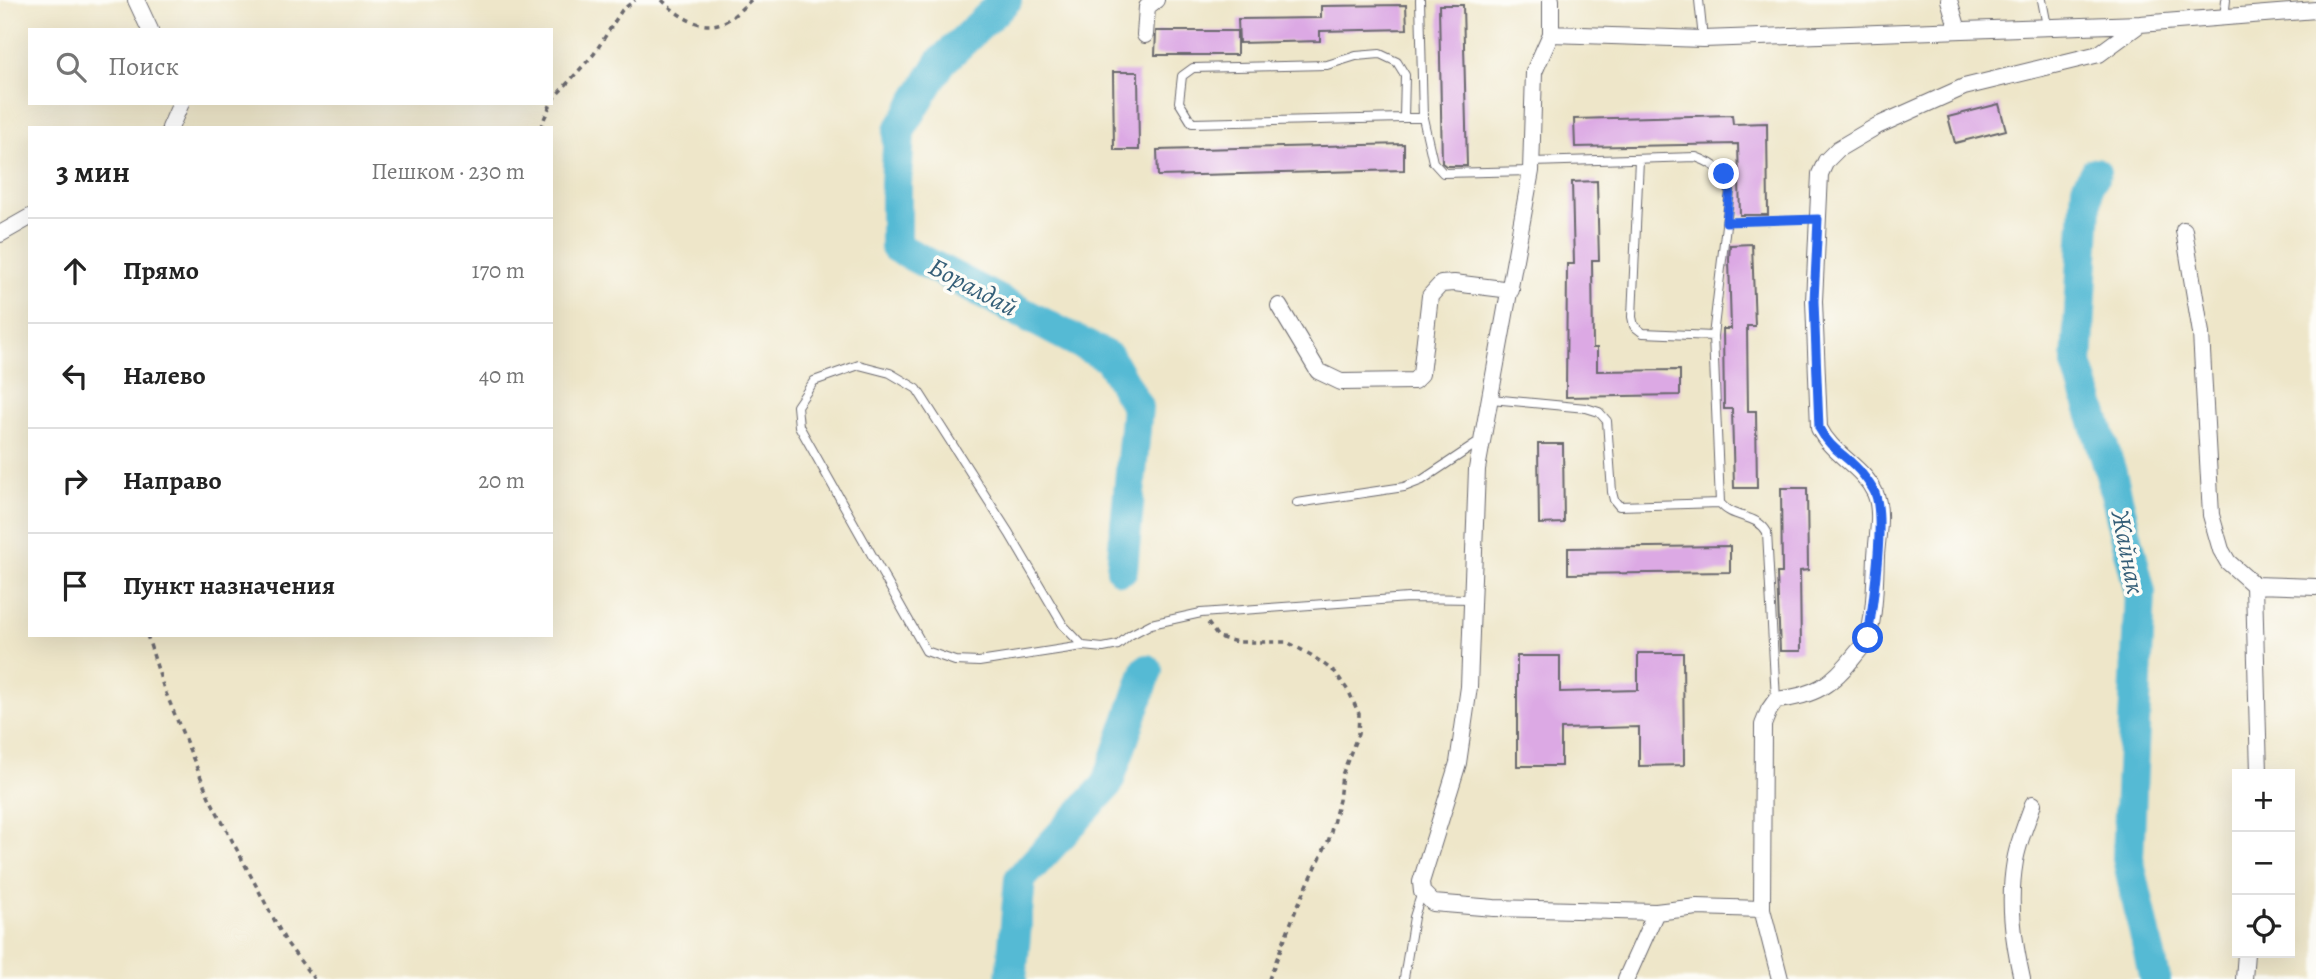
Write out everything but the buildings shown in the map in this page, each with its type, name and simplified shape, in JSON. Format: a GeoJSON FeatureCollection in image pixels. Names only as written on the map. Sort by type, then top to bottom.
{"type":"FeatureCollection","features":[{"type":"Feature","properties":{"kind":"street"},"geometry":{"type":"LineString","coordinates":[[136,0],[149,28]]}},
{"type":"Feature","properties":{"kind":"street"},"geometry":{"type":"LineString","coordinates":[[1145,35],[1147,7],[1156,0]]}},
{"type":"Feature","properties":{"kind":"street"},"geometry":{"type":"LineString","coordinates":[[1551,0],[1551,34],[1534,72],[1532,166],[1516,267],[1477,469],[1469,687],[1458,763],[1421,882],[1422,892],[1433,903],[1494,908],[1656,912],[1697,907],[1762,909]]}},
{"type":"Feature","properties":{"kind":"street"},"geometry":{"type":"LineString","coordinates":[[1949,0],[1958,30]]}},
{"type":"Feature","properties":{"kind":"street"},"geometry":{"type":"LineString","coordinates":[[1551,34],[1703,39],[2140,24],[2316,10]]}},
{"type":"Feature","properties":{"kind":"street"},"geometry":{"type":"LineString","coordinates":[[1780,979],[1762,909],[1763,725],[1776,700],[1801,698],[1822,689],[1843,670],[1868,638],[1879,514],[1875,494],[1861,472],[1825,441],[1819,428],[1814,301],[1820,174],[1826,161],[1838,149],[1877,126],[1964,87],[2099,54],[2140,24]]}},
{"type":"Feature","properties":{"kind":"street"},"geometry":{"type":"LineString","coordinates":[[171,126],[180,105]]}},
{"type":"Feature","properties":{"kind":"street"},"geometry":{"type":"LineString","coordinates":[[0,234],[28,218]]}},
{"type":"Feature","properties":{"kind":"street"},"geometry":{"type":"LineString","coordinates":[[2184,230],[2201,333],[2211,515],[2221,550],[2228,562],[2254,585],[2316,587]]}},
{"type":"Feature","properties":{"kind":"street"},"geometry":{"type":"LineString","coordinates":[[1279,306],[1318,371],[1342,382],[1414,381],[1421,374],[1430,296],[1441,284],[1454,283],[1511,290]]}},
{"type":"Feature","properties":{"kind":"street"},"geometry":{"type":"LineString","coordinates":[[2254,585],[2259,769]]}},
{"type":"Feature","properties":{"kind":"street"},"geometry":{"type":"LineString","coordinates":[[2022,979],[2011,909],[2015,859],[2033,804]]}},
{"type":"Feature","properties":{"kind":"street"},"geometry":{"type":"LineString","coordinates":[[1626,979],[1656,912]]}},
{"type":"Feature","properties":{"kind":"street"},"geometry":{"type":"LineString","coordinates":[[2244,979],[2246,958]]}},
{"type":"Feature","properties":{"kind":"lane"},"geometry":{"type":"LineString","coordinates":[[1420,0],[1423,118],[1433,162],[1443,173],[1696,157],[1711,163],[1724,174],[1730,191],[1713,336],[1720,503],[1725,510],[1757,519],[1767,532],[1776,700]]}},
{"type":"Feature","properties":{"kind":"lane"},"geometry":{"type":"LineString","coordinates":[[1699,0],[1703,39]]}},
{"type":"Feature","properties":{"kind":"lane"},"geometry":{"type":"LineString","coordinates":[[2042,0],[2047,26]]}},
{"type":"Feature","properties":{"kind":"lane"},"geometry":{"type":"LineString","coordinates":[[2224,18],[2225,0]]}},
{"type":"Feature","properties":{"kind":"lane"},"geometry":{"type":"LineString","coordinates":[[1404,118],[1405,75],[1397,62],[1380,54],[1356,56],[1327,65],[1193,68],[1182,76],[1180,102],[1192,124],[1423,118]]}},
{"type":"Feature","properties":{"kind":"lane"},"geometry":{"type":"LineString","coordinates":[[1639,159],[1632,317],[1634,326],[1643,333],[1713,336]]}},
{"type":"Feature","properties":{"kind":"lane"},"geometry":{"type":"LineString","coordinates":[[1083,646],[1063,625],[1009,533],[917,389],[890,373],[859,365],[814,381],[797,406],[799,426],[926,651],[956,661],[979,662],[1083,646],[1103,648],[1118,645],[1151,624],[1201,613],[1408,598],[1474,599]]}},
{"type":"Feature","properties":{"kind":"lane"},"geometry":{"type":"LineString","coordinates":[[1491,399],[1586,408],[1599,412],[1607,421],[1612,492],[1619,506],[1720,503]]}},
{"type":"Feature","properties":{"kind":"lane"},"geometry":{"type":"LineString","coordinates":[[1297,503],[1404,487],[1422,480],[1483,440]]}},
{"type":"Feature","properties":{"kind":"lane"},"geometry":{"type":"LineString","coordinates":[[1405,978],[1414,917],[1422,892]]}},
{"type":"Feature","properties":{"kind":"path"},"geometry":{"type":"LineString","coordinates":[[553,99],[594,54],[622,10],[635,0]]}},
{"type":"Feature","properties":{"kind":"path"},"geometry":{"type":"LineString","coordinates":[[662,0],[673,11],[691,22],[708,24],[725,21],[751,0]]}},
{"type":"Feature","properties":{"kind":"path"},"geometry":{"type":"LineString","coordinates":[[541,126],[550,105]]}},
{"type":"Feature","properties":{"kind":"path"},"geometry":{"type":"LineString","coordinates":[[1726,222],[1818,219]]}},
{"type":"Feature","properties":{"kind":"path"},"geometry":{"type":"LineString","coordinates":[[1201,613],[1217,637],[1237,642],[1287,642],[1311,654],[1335,672],[1359,713],[1358,734],[1342,775],[1329,839],[1297,906],[1269,979]]}},
{"type":"Feature","properties":{"kind":"path"},"geometry":{"type":"LineString","coordinates":[[148,637],[163,686],[209,797],[286,942],[314,979]]}},
{"type":"Feature","properties":{"kind":"waterway","name":"Боралдай"},"geometry":{"type":"LineString","coordinates":[[1006,0],[941,62],[899,131],[896,247],[1109,358],[1137,407],[1122,569]]}},
{"type":"Feature","properties":{"kind":"waterway","name":"Жайнак"},"geometry":{"type":"LineString","coordinates":[[2095,173],[2087,187],[2077,364],[2111,473],[2140,592],[2128,858],[2155,979]]}},
{"type":"Feature","properties":{"kind":"waterway","name":"Боралдай"},"geometry":{"type":"LineString","coordinates":[[1011,979],[1020,879],[1107,785],[1147,670]]}},
{"type":"Feature","properties":{"kind":"route"},"geometry":{"type":"LineString","coordinates":[[1724,174],[1730,191],[1726,222],[1818,219],[1814,301],[1819,428],[1825,441],[1861,472],[1875,494],[1879,514],[1868,638]]}}]}
